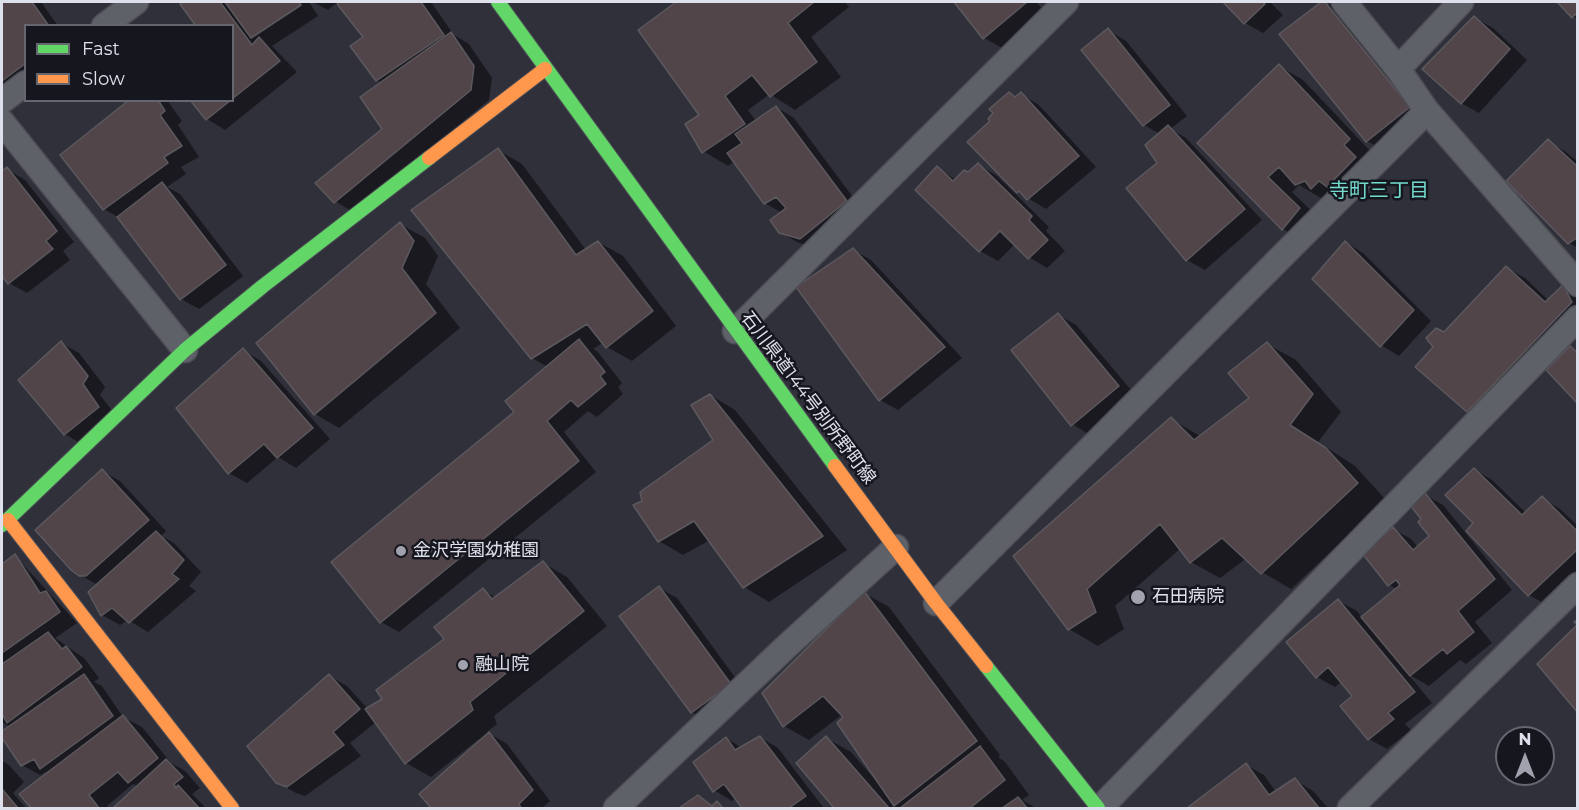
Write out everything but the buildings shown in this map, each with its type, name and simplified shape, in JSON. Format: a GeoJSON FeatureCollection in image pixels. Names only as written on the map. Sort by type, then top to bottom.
{"type":"FeatureCollection","features":[{"type":"Feature","properties":{"kind":"street","name":"石川県道144号別所野町線"},"geometry":{"type":"LineString","coordinates":[[498,2],[735,331],[936,603],[1099,808]]}},
{"type":"Feature","properties":{"kind":"street"},"geometry":{"type":"LineString","coordinates":[[232,808],[5,523],[185,350],[263,286],[545,69]]}},
{"type":"Feature","properties":{"kind":"lane"},"geometry":{"type":"LineString","coordinates":[[107,24],[136,2]]}},
{"type":"Feature","properties":{"kind":"lane"},"geometry":{"type":"LineString","coordinates":[[735,331],[1066,2]]}},
{"type":"Feature","properties":{"kind":"lane"},"geometry":{"type":"LineString","coordinates":[[1344,2],[1398,69],[1427,111],[1578,284]]}},
{"type":"Feature","properties":{"kind":"lane"},"geometry":{"type":"LineString","coordinates":[[1398,69],[1461,2]]}},
{"type":"Feature","properties":{"kind":"lane"},"geometry":{"type":"LineString","coordinates":[[2,101],[24,84]]}},
{"type":"Feature","properties":{"kind":"lane"},"geometry":{"type":"LineString","coordinates":[[936,603],[1427,111]]}},
{"type":"Feature","properties":{"kind":"lane"},"geometry":{"type":"LineString","coordinates":[[2,122],[185,350]]}},
{"type":"Feature","properties":{"kind":"lane"},"geometry":{"type":"LineString","coordinates":[[1099,808],[1578,318]]}},
{"type":"Feature","properties":{"kind":"lane"},"geometry":{"type":"LineString","coordinates":[[616,808],[788,645],[896,547]]}},
{"type":"Feature","properties":{"kind":"lane"},"geometry":{"type":"LineString","coordinates":[[1350,808],[1578,585]]}},
{"type":"Feature","properties":{"kind":"traffic: fast"},"geometry":{"type":"LineString","coordinates":[[498,2],[835,466]]}},
{"type":"Feature","properties":{"kind":"traffic: fast"},"geometry":{"type":"LineString","coordinates":[[2,525],[185,350],[263,286],[429,158]]}},
{"type":"Feature","properties":{"kind":"traffic: fast"},"geometry":{"type":"LineString","coordinates":[[986,666],[1098,808]]}},
{"type":"Feature","properties":{"kind":"traffic: slow"},"geometry":{"type":"LineString","coordinates":[[429,158],[545,69]]}},
{"type":"Feature","properties":{"kind":"traffic: slow"},"geometry":{"type":"LineString","coordinates":[[835,466],[936,603],[986,666]]}},
{"type":"Feature","properties":{"kind":"traffic: slow"},"geometry":{"type":"LineString","coordinates":[[8,520],[232,808]]}},
{"type":"Feature","properties":{"kind":"place","name":"金沢学園幼稚園"},"geometry":{"type":"Point","coordinates":[401,551]}},
{"type":"Feature","properties":{"kind":"place","name":"石田病院"},"geometry":{"type":"Point","coordinates":[1138,597]}},
{"type":"Feature","properties":{"kind":"place","name":"融山院"},"geometry":{"type":"Point","coordinates":[463,665]}},
{"type":"Feature","properties":{"kind":"district","name":"寺町三丁目"},"geometry":{"type":"Point","coordinates":[1379,191]}}]}
